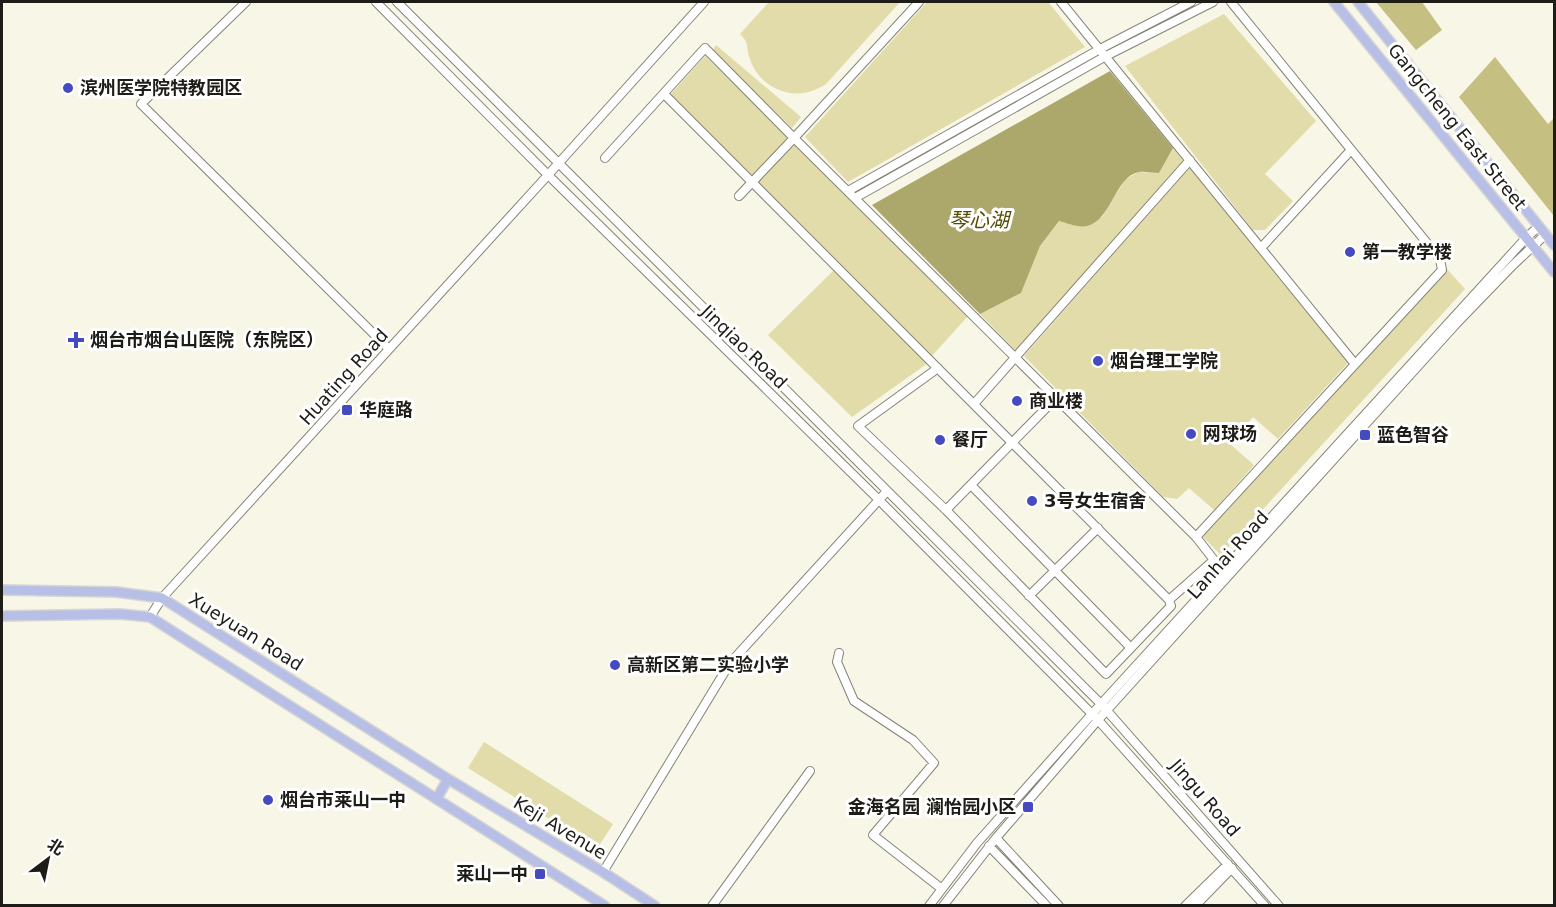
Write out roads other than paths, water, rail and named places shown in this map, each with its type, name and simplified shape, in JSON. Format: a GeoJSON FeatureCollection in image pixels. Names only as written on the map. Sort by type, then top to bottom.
{"type":"FeatureCollection","features":[{"type":"Feature","properties":{"kind":"main road","name":"Gangcheng East Street"},"geometry":{"type":"LineString","coordinates":[[1334,2],[1554,272]]}},
{"type":"Feature","properties":{"kind":"main road","name":"Gangcheng East Street"},"geometry":{"type":"LineString","coordinates":[[1358,2],[1554,245]]}},
{"type":"Feature","properties":{"kind":"main road","name":"Xueyuan Road"},"geometry":{"type":"LineString","coordinates":[[2,590],[116,592],[162,598],[448,779]]}},
{"type":"Feature","properties":{"kind":"main road"},"geometry":{"type":"LineString","coordinates":[[2,616],[120,614],[150,617],[605,906]]}},
{"type":"Feature","properties":{"kind":"main road","name":"Keji Avenue"},"geometry":{"type":"LineString","coordinates":[[448,779],[655,906]]}},
{"type":"Feature","properties":{"kind":"main road"},"geometry":{"type":"LineString","coordinates":[[437,798],[448,779]]}},
{"type":"Feature","properties":{"kind":"street"},"geometry":{"type":"LineString","coordinates":[[246,2],[141,104],[389,349]]}},
{"type":"Feature","properties":{"kind":"street","name":"Jinqiao Road"},"geometry":{"type":"LineString","coordinates":[[376,2],[1092,714]]}},
{"type":"Feature","properties":{"kind":"street","name":"Jinqiao Road"},"geometry":{"type":"LineString","coordinates":[[397,2],[1107,710]]}},
{"type":"Feature","properties":{"kind":"street"},"geometry":{"type":"LineString","coordinates":[[559,163],[704,2]]}},
{"type":"Feature","properties":{"kind":"street"},"geometry":{"type":"LineString","coordinates":[[739,196],[919,2]]}},
{"type":"Feature","properties":{"kind":"street"},"geometry":{"type":"LineString","coordinates":[[1061,2],[1355,364]]}},
{"type":"Feature","properties":{"kind":"street"},"geometry":{"type":"LineString","coordinates":[[855,198],[1191,2]]}},
{"type":"Feature","properties":{"kind":"street"},"geometry":{"type":"LineString","coordinates":[[848,191],[1103,53],[1213,2]]}},
{"type":"Feature","properties":{"kind":"street"},"geometry":{"type":"LineString","coordinates":[[1196,537],[1442,270],[1440,259],[1231,2]]}},
{"type":"Feature","properties":{"kind":"street"},"geometry":{"type":"LineString","coordinates":[[605,158],[705,48],[1196,537],[1214,560],[1170,600]]}},
{"type":"Feature","properties":{"kind":"street"},"geometry":{"type":"LineString","coordinates":[[664,94],[938,368],[974,404],[1012,443],[1170,600],[1171,606],[1106,674],[946,510],[858,426],[938,368]]}},
{"type":"Feature","properties":{"kind":"street"},"geometry":{"type":"LineString","coordinates":[[1261,248],[1351,150]]}},
{"type":"Feature","properties":{"kind":"street"},"geometry":{"type":"LineString","coordinates":[[974,404],[1190,160]]}},
{"type":"Feature","properties":{"kind":"street","name":"Huating Road"},"geometry":{"type":"LineString","coordinates":[[150,617],[162,598],[559,163]]}},
{"type":"Feature","properties":{"kind":"street","name":"Lanhai Road"},"geometry":{"type":"LineString","coordinates":[[929,906],[977,843],[1092,714],[1539,226]]}},
{"type":"Feature","properties":{"kind":"street","name":"Lanhai Road"},"geometry":{"type":"LineString","coordinates":[[943,906],[996,838],[1098,720],[1457,323],[1546,234]]}},
{"type":"Feature","properties":{"kind":"street"},"geometry":{"type":"LineString","coordinates":[[946,510],[1056,398]]}},
{"type":"Feature","properties":{"kind":"street"},"geometry":{"type":"LineString","coordinates":[[970,485],[1131,648]]}},
{"type":"Feature","properties":{"kind":"street"},"geometry":{"type":"LineString","coordinates":[[603,872],[730,663],[887,490]]}},
{"type":"Feature","properties":{"kind":"street"},"geometry":{"type":"LineString","coordinates":[[1029,597],[1098,528]]}},
{"type":"Feature","properties":{"kind":"street"},"geometry":{"type":"LineString","coordinates":[[838,653],[837,662],[854,701],[913,740],[934,763],[873,835],[942,889]]}},
{"type":"Feature","properties":{"kind":"street","name":"Jingu Road"},"geometry":{"type":"LineString","coordinates":[[1107,710],[1279,906]]}},
{"type":"Feature","properties":{"kind":"street","name":"Jingu Road"},"geometry":{"type":"LineString","coordinates":[[1092,714],[1265,906]]}},
{"type":"Feature","properties":{"kind":"street"},"geometry":{"type":"LineString","coordinates":[[712,906],[810,771]]}},
{"type":"Feature","properties":{"kind":"street"},"geometry":{"type":"LineString","coordinates":[[996,838],[1059,906]]}},
{"type":"Feature","properties":{"kind":"street"},"geometry":{"type":"LineString","coordinates":[[990,846],[1047,906]]}},
{"type":"Feature","properties":{"kind":"street"},"geometry":{"type":"LineString","coordinates":[[1185,906],[1230,866]]}},
{"type":"Feature","properties":{"kind":"street"},"geometry":{"type":"LineString","coordinates":[[1195,906],[1230,866]]}},
{"type":"Feature","properties":{"kind":"water","name":"琴心湖"},"geometry":{"type":"Polygon","coordinates":[[[1110,71],[1173,148],[1159,173],[1139,172],[1124,181],[1102,216],[1095,222],[1087,226],[1080,226],[1059,221],[1040,246],[1021,293],[980,314],[872,205],[1110,71]]]}},
{"type":"Feature","properties":{"kind":"place","name":"滨州医学院特教园区"},"geometry":{"type":"Point","coordinates":[68,88]}},
{"type":"Feature","properties":{"kind":"place","name":"第一教学楼"},"geometry":{"type":"Point","coordinates":[1350,252]}},
{"type":"Feature","properties":{"kind":"place","name":"烟台市烟台山医院（东院区）"},"geometry":{"type":"Point","coordinates":[76,340]}},
{"type":"Feature","properties":{"kind":"place","name":"烟台理工学院"},"geometry":{"type":"Point","coordinates":[1098,361]}},
{"type":"Feature","properties":{"kind":"place","name":"商业楼"},"geometry":{"type":"Point","coordinates":[1017,401]}},
{"type":"Feature","properties":{"kind":"place","name":"华庭路"},"geometry":{"type":"Point","coordinates":[347,410]}},
{"type":"Feature","properties":{"kind":"place","name":"网球场"},"geometry":{"type":"Point","coordinates":[1191,434]}},
{"type":"Feature","properties":{"kind":"place","name":"蓝色智谷"},"geometry":{"type":"Point","coordinates":[1365,435]}},
{"type":"Feature","properties":{"kind":"place","name":"餐厅"},"geometry":{"type":"Point","coordinates":[940,440]}},
{"type":"Feature","properties":{"kind":"place","name":"3号女生宿舍"},"geometry":{"type":"Point","coordinates":[1032,501]}},
{"type":"Feature","properties":{"kind":"place","name":"高新区第二实验小学"},"geometry":{"type":"Point","coordinates":[615,665]}},
{"type":"Feature","properties":{"kind":"place","name":"烟台市莱山一中"},"geometry":{"type":"Point","coordinates":[268,800]}},
{"type":"Feature","properties":{"kind":"place","name":"金海名园 澜怡园小区"},"geometry":{"type":"Point","coordinates":[1028,807]}},
{"type":"Feature","properties":{"kind":"place","name":"莱山一中"},"geometry":{"type":"Point","coordinates":[540,874]}}]}
